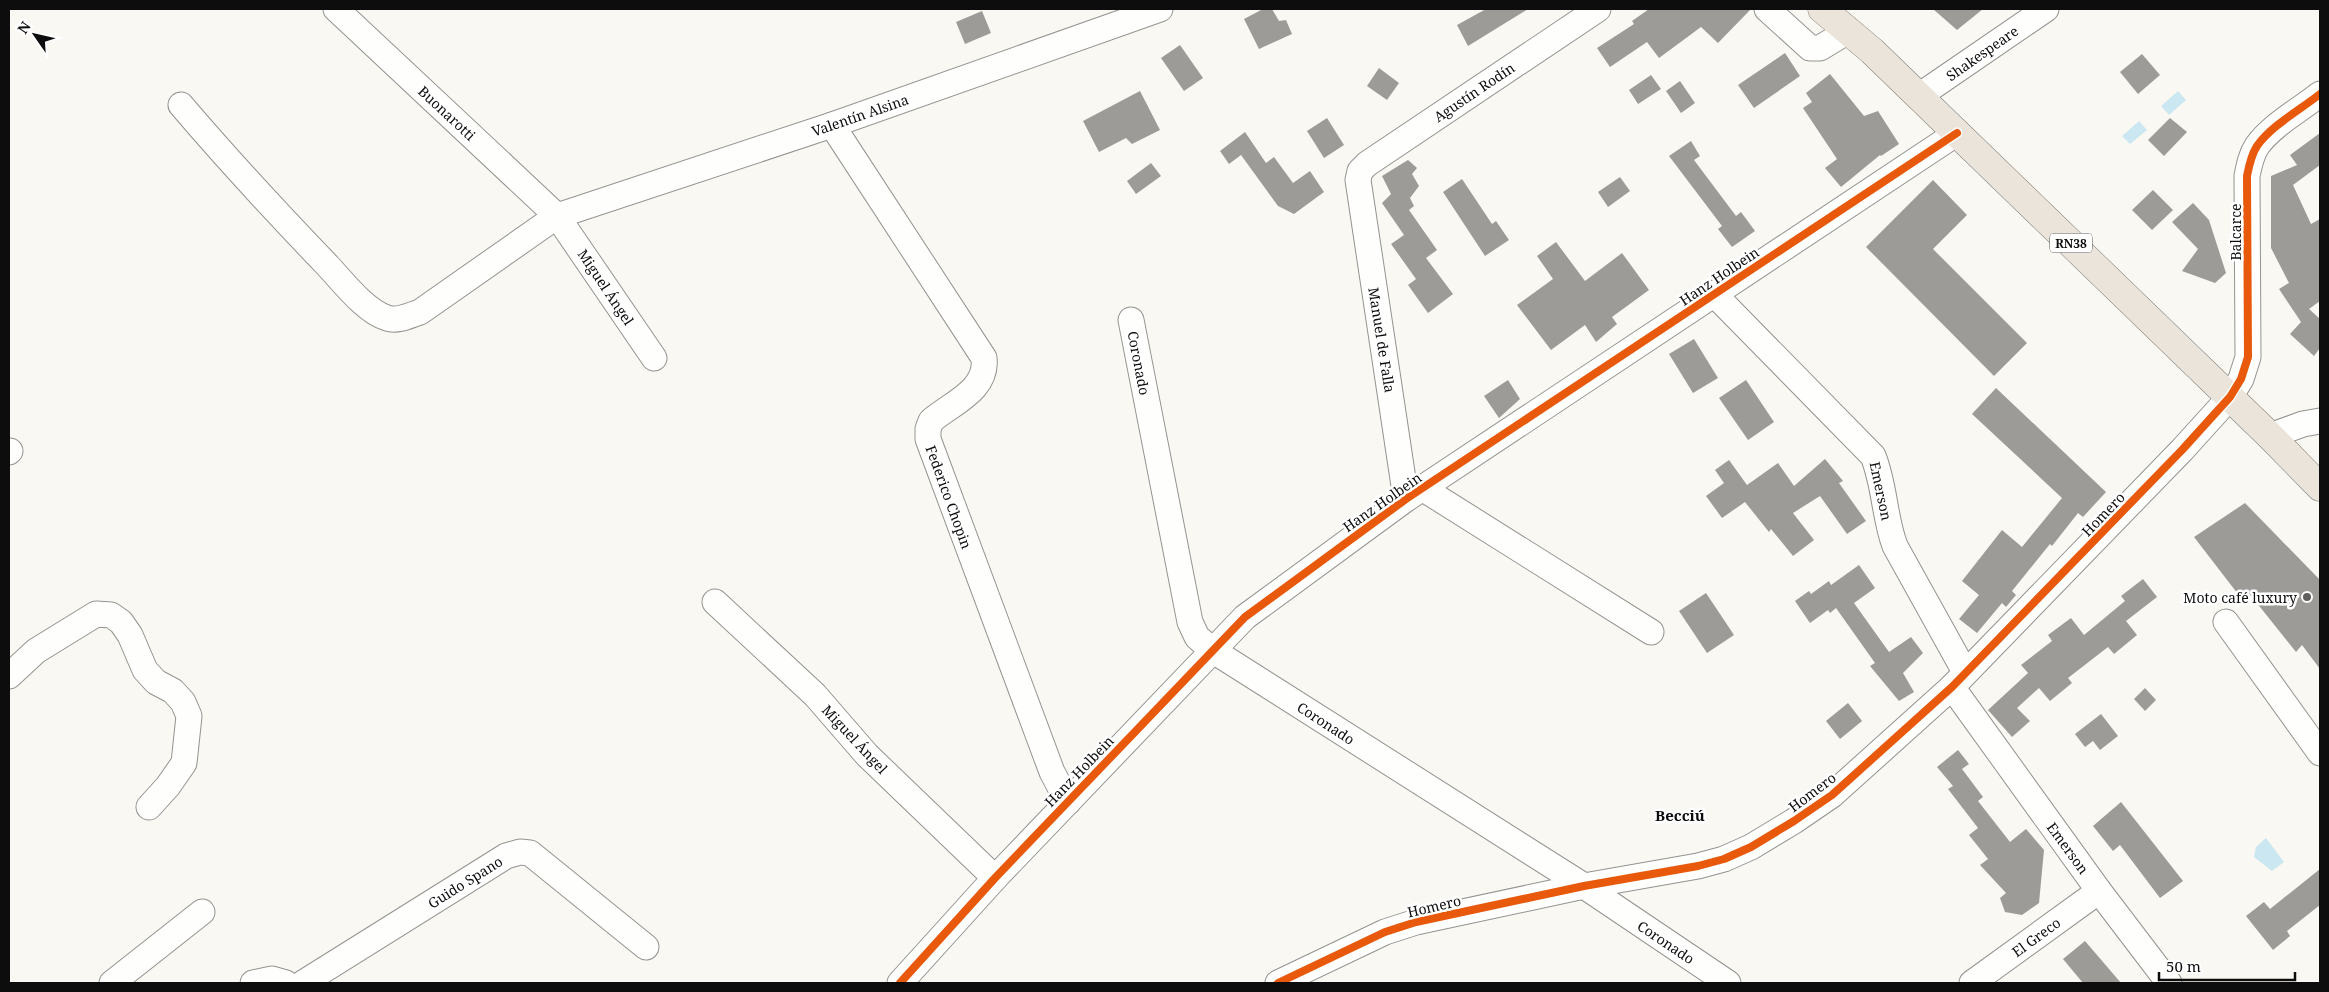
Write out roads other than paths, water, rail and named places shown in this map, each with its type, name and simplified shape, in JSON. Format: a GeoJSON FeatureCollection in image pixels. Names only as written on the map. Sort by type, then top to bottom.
{"type":"FeatureCollection","features":[{"type":"Feature","properties":{"kind":"main road","name":"RN38"},"geometry":{"type":"LineString","coordinates":[[1822,9],[1846,20],[1872,51],[2230,397],[2320,487]]}},
{"type":"Feature","properties":{"kind":"street","name":"Buonarotti"},"geometry":{"type":"LineString","coordinates":[[336,9],[557,216]]}},
{"type":"Feature","properties":{"kind":"street","name":"Valentín Alsina"},"geometry":{"type":"LineString","coordinates":[[181,105],[253,188],[377,314],[389,319],[402,318],[420,312],[557,216],[832,125],[1160,9]]}},
{"type":"Feature","properties":{"kind":"street","name":"Agustín Rodín"},"geometry":{"type":"LineString","coordinates":[[1358,180],[1360,171],[1367,164],[1598,9]]}},
{"type":"Feature","properties":{"kind":"street"},"geometry":{"type":"LineString","coordinates":[[1767,9],[1810,48],[1820,48],[1846,20]]}},
{"type":"Feature","properties":{"kind":"street","name":"Shakespeare"},"geometry":{"type":"LineString","coordinates":[[1919,96],[2046,9]]}},
{"type":"Feature","properties":{"kind":"street","name":"Balcarce"},"geometry":{"type":"LineString","coordinates":[[2230,397],[2241,379],[2248,357],[2248,176],[2250,161],[2256,147],[2267,135],[2320,94]]}},
{"type":"Feature","properties":{"kind":"street","name":"Federico Chopin"},"geometry":{"type":"LineString","coordinates":[[832,125],[984,358],[983,377],[976,388],[931,421],[928,429],[928,439],[1052,772],[1068,802]]}},
{"type":"Feature","properties":{"kind":"street","name":"Hanz Holbein"},"geometry":{"type":"LineString","coordinates":[[900,983],[996,878],[1245,617],[1414,494],[1957,133]]}},
{"type":"Feature","properties":{"kind":"street","name":"Manuel de Falla"},"geometry":{"type":"LineString","coordinates":[[1358,180],[1414,494]]}},
{"type":"Feature","properties":{"kind":"street","name":"Miguel Ángel"},"geometry":{"type":"LineString","coordinates":[[557,216],[654,358]]}},
{"type":"Feature","properties":{"kind":"street","name":"Emerson"},"geometry":{"type":"LineString","coordinates":[[1715,295],[1873,456],[1877,466],[1889,531],[1959,680],[2099,891],[2169,983]]}},
{"type":"Feature","properties":{"kind":"street","name":"Coronado"},"geometry":{"type":"LineString","coordinates":[[1131,320],[1190,622],[1198,637],[1212,650],[1584,886],[1728,983]]}},
{"type":"Feature","properties":{"kind":"street","name":"Homero"},"geometry":{"type":"LineString","coordinates":[[1278,983],[1385,932],[1416,922],[1584,886],[1698,866],[1724,859],[1750,847],[1794,822],[1832,795],[1959,680],[2182,450],[2230,397]]}},
{"type":"Feature","properties":{"kind":"street"},"geometry":{"type":"LineString","coordinates":[[2270,436],[2303,424],[2320,421]]}},
{"type":"Feature","properties":{"kind":"street"},"geometry":{"type":"LineString","coordinates":[[1414,494],[1651,632]]}},
{"type":"Feature","properties":{"kind":"street","name":"Miguel Ángel"},"geometry":{"type":"LineString","coordinates":[[715,602],[815,696],[866,755],[996,878]]}},
{"type":"Feature","properties":{"kind":"street"},"geometry":{"type":"LineString","coordinates":[[9,676],[36,651],[96,614],[111,615],[121,622],[130,635],[145,670],[156,682],[173,692],[183,702],[188,716],[184,762],[168,786],[149,807]]}},
{"type":"Feature","properties":{"kind":"street"},"geometry":{"type":"LineString","coordinates":[[2226,622],[2320,753]]}},
{"type":"Feature","properties":{"kind":"street","name":"Guido Spano"},"geometry":{"type":"LineString","coordinates":[[303,983],[506,856],[520,852],[530,853],[646,947]]}},
{"type":"Feature","properties":{"kind":"street","name":"El Greco"},"geometry":{"type":"LineString","coordinates":[[1972,983],[2099,891]]}},
{"type":"Feature","properties":{"kind":"street"},"geometry":{"type":"LineString","coordinates":[[112,983],[202,912]]}},
{"type":"Feature","properties":{"kind":"street"},"geometry":{"type":"LineString","coordinates":[[253,983],[272,979],[286,983]]}},
{"type":"Feature","properties":{"kind":"water"},"geometry":{"type":"Polygon","coordinates":[[[2178,91],[2186,100],[2169,115],[2161,106],[2178,91]]]}},
{"type":"Feature","properties":{"kind":"water"},"geometry":{"type":"Polygon","coordinates":[[[2139,121],[2147,130],[2130,144],[2122,136],[2139,121]]]}},
{"type":"Feature","properties":{"kind":"water"},"geometry":{"type":"Polygon","coordinates":[[[2266,838],[2284,862],[2272,871],[2254,857],[2256,847],[2266,838]]]}},
{"type":"Feature","properties":{"kind":"place","name":"Moto café luxury"},"geometry":{"type":"Point","coordinates":[2307,597]}},
{"type":"Feature","properties":{"kind":"district","name":"Becciú"},"geometry":{"type":"Point","coordinates":[1680,815]}}]}
